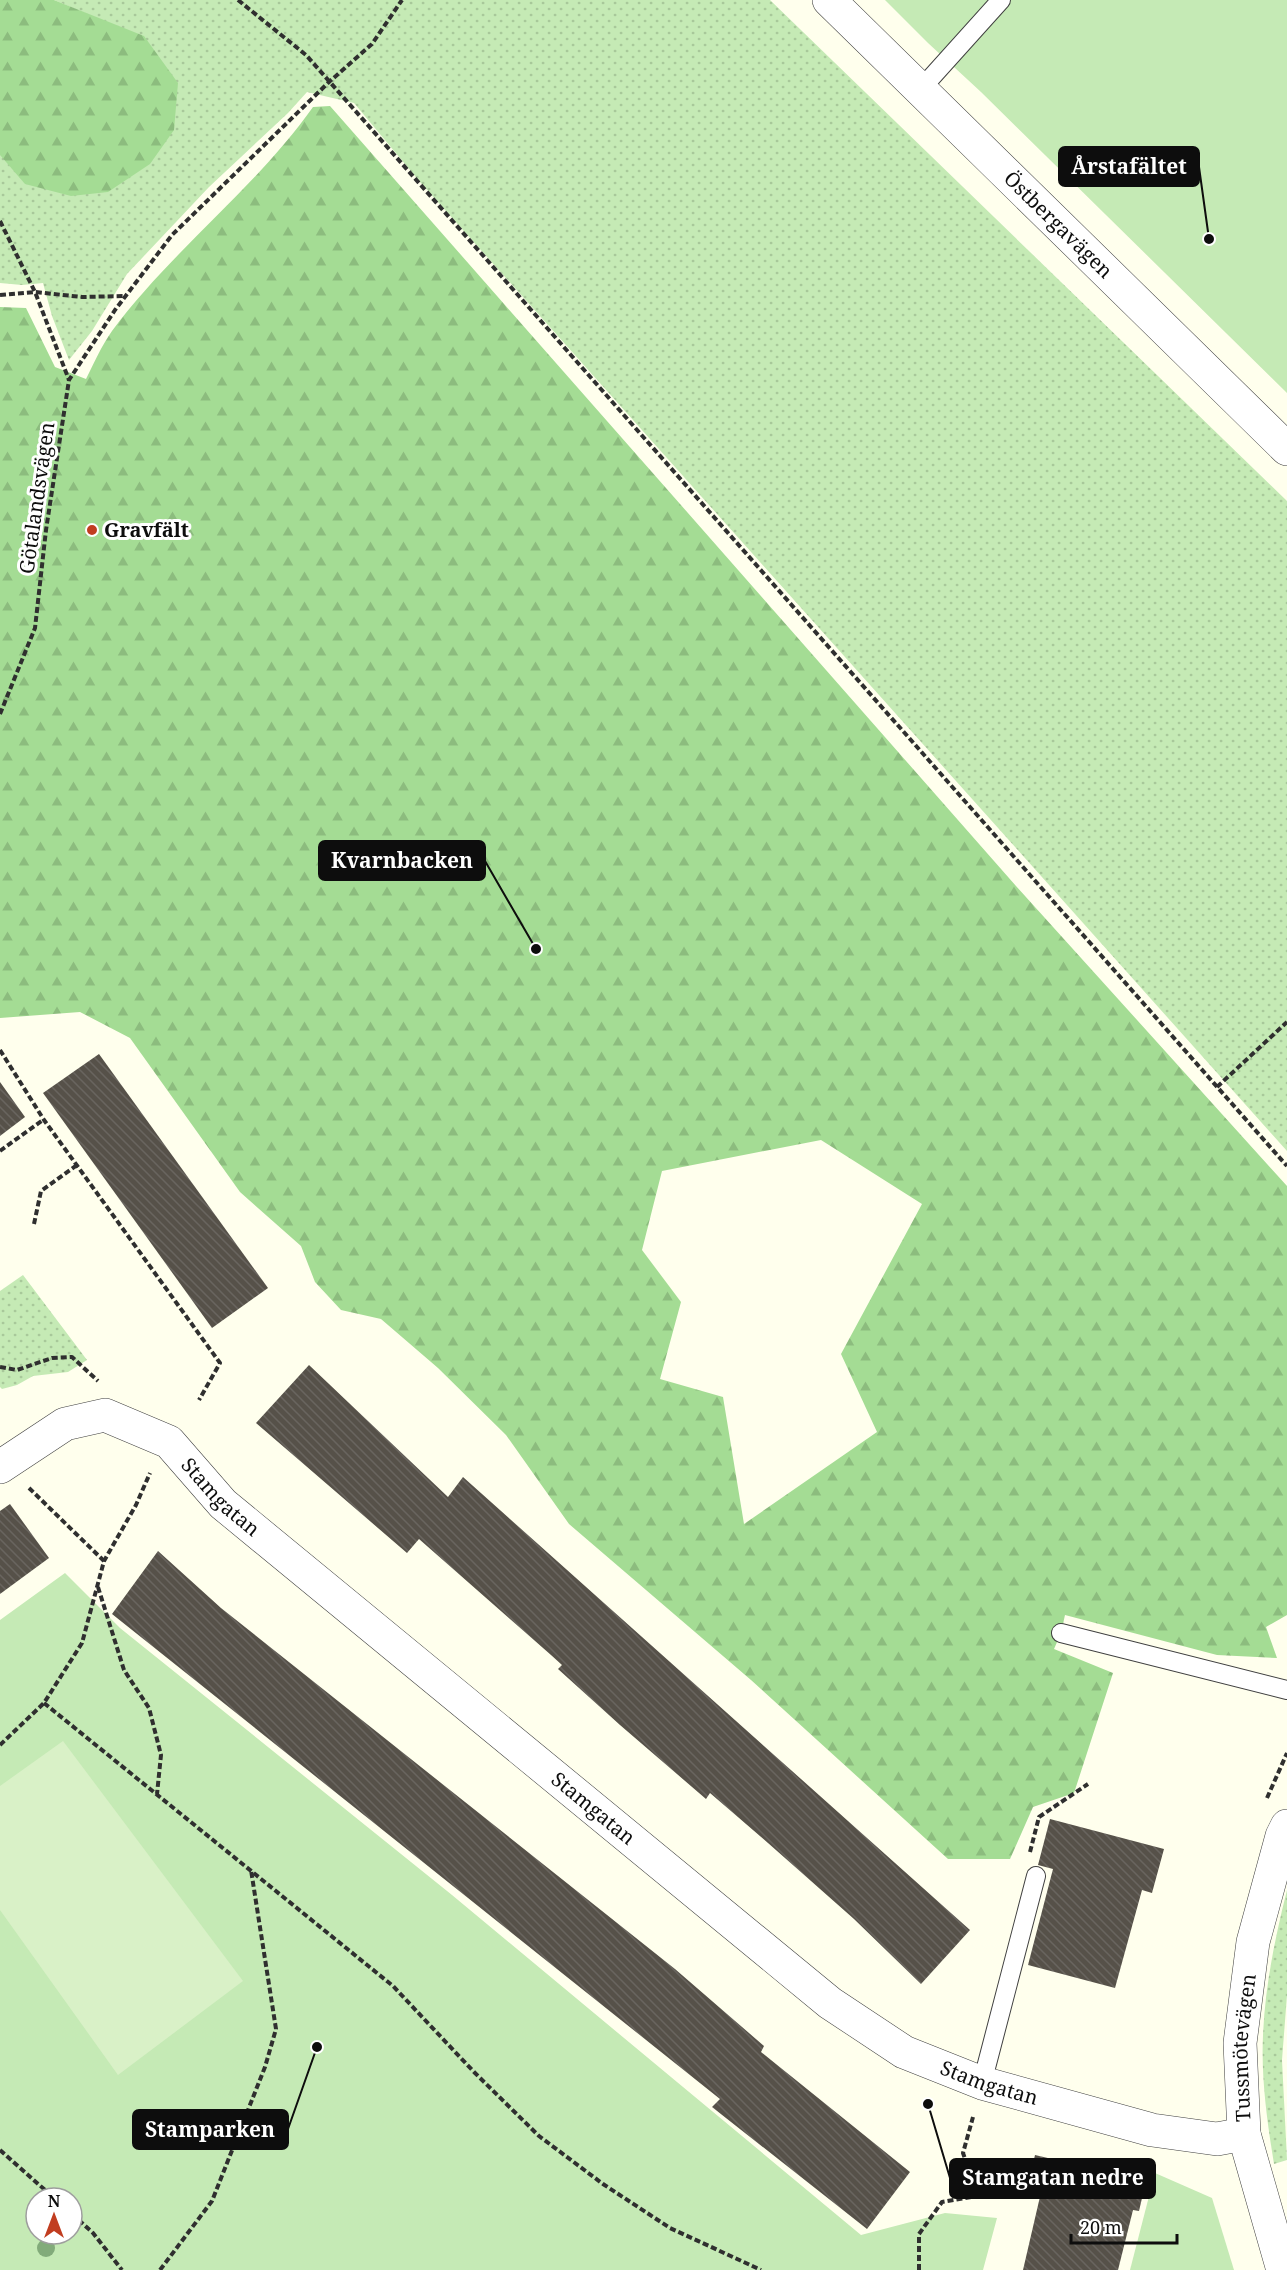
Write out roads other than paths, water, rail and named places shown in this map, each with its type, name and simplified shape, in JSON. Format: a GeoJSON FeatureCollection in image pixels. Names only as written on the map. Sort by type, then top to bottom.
{"type":"FeatureCollection","features":[{"type":"Feature","properties":{"kind":"street","name":"Östbergavägen"},"geometry":{"type":"LineString","coordinates":[[830,0],[1287,449]]}},
{"type":"Feature","properties":{"kind":"street","name":"Stamgatan"},"geometry":{"type":"LineString","coordinates":[[12,1475],[65,1424],[105,1415],[169,1442],[223,1504],[830,2003],[904,2052],[982,2084],[1152,2130],[1217,2139],[1244,2134]]}},
{"type":"Feature","properties":{"kind":"street","name":"Tussmötevägen"},"geometry":{"type":"LineString","coordinates":[[1283,2270],[1244,2134],[1240,2043],[1253,1942],[1282,1836],[1287,1826]]}},
{"type":"Feature","properties":{"kind":"lane"},"geometry":{"type":"LineString","coordinates":[[920,90],[997,3]]}},
{"type":"Feature","properties":{"kind":"lane"},"geometry":{"type":"LineString","coordinates":[[1061,1633],[1287,1690]]}},
{"type":"Feature","properties":{"kind":"lane"},"geometry":{"type":"LineString","coordinates":[[982,2084],[1036,1876]]}},
{"type":"Feature","properties":{"kind":"place","name":"Årstafältet"},"geometry":{"type":"Point","coordinates":[1209,239]}},
{"type":"Feature","properties":{"kind":"place","name":"Gravfält"},"geometry":{"type":"Point","coordinates":[92,530]}},
{"type":"Feature","properties":{"kind":"place","name":"Kvarnbacken"},"geometry":{"type":"Point","coordinates":[536,949]}},
{"type":"Feature","properties":{"kind":"place","name":"Stamparken"},"geometry":{"type":"Point","coordinates":[317,2047]}},
{"type":"Feature","properties":{"kind":"place","name":"Stamgatan nedre"},"geometry":{"type":"Point","coordinates":[928,2104]}}]}
